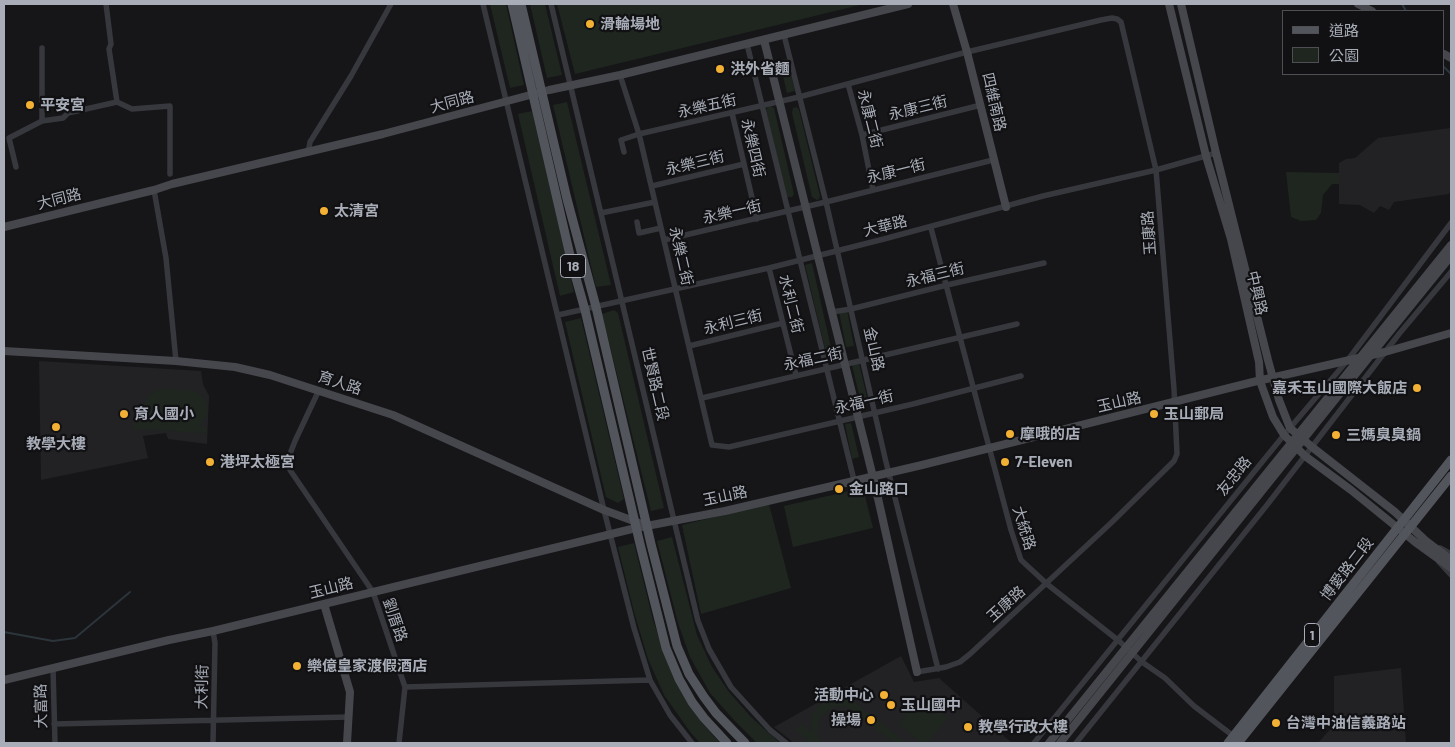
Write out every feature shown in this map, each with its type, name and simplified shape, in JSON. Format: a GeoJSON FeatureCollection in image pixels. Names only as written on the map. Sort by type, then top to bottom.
{"type":"FeatureCollection","features":[{"type":"Feature","properties":{"kind":"main road","name":"18"},"geometry":{"type":"LineString","coordinates":[[512,4],[596,307],[647,527],[677,646],[689,674],[716,712],[745,743]]}},
{"type":"Feature","properties":{"kind":"main road","name":"18"},"geometry":{"type":"LineString","coordinates":[[521,4],[570,255],[585,310],[666,648],[679,679],[704,718],[727,743]]}},
{"type":"Feature","properties":{"kind":"main road","name":"博愛路二段"},"geometry":{"type":"LineString","coordinates":[[1235,741],[1451,460]]}},
{"type":"Feature","properties":{"kind":"main road","name":"博愛路二段"},"geometry":{"type":"LineString","coordinates":[[1235,741],[1409,530],[1451,476]]}},
{"type":"Feature","properties":{"kind":"street"},"geometry":{"type":"LineString","coordinates":[[106,4],[117,102]]}},
{"type":"Feature","properties":{"kind":"street"},"geometry":{"type":"LineString","coordinates":[[308,153],[310,142],[351,76],[391,4]]}},
{"type":"Feature","properties":{"kind":"street"},"geometry":{"type":"LineString","coordinates":[[484,4],[604,510],[634,628],[650,680],[670,715],[692,743]]}},
{"type":"Feature","properties":{"kind":"street","name":"世賢路二段"},"geometry":{"type":"LineString","coordinates":[[551,4],[698,621],[709,649],[731,687],[770,730],[786,743]]}},
{"type":"Feature","properties":{"kind":"street","name":"大同路"},"geometry":{"type":"LineString","coordinates":[[4,227],[172,184],[308,153],[570,85],[620,75],[908,4]]}},
{"type":"Feature","properties":{"kind":"street","name":"四維南路"},"geometry":{"type":"LineString","coordinates":[[953,4],[981,105],[1006,207]]}},
{"type":"Feature","properties":{"kind":"street","name":"中興路"},"geometry":{"type":"LineString","coordinates":[[1170,4],[1206,156],[1228,230],[1259,362],[1260,380],[1273,417],[1284,434],[1305,456],[1401,523]]}},
{"type":"Feature","properties":{"kind":"street","name":"中興路"},"geometry":{"type":"LineString","coordinates":[[1181,4],[1216,153],[1273,378],[1290,428],[1424,544]]}},
{"type":"Feature","properties":{"kind":"street"},"geometry":{"type":"LineString","coordinates":[[1358,4],[1370,10]]}},
{"type":"Feature","properties":{"kind":"street","name":"玉康路"},"geometry":{"type":"LineString","coordinates":[[780,101],[967,52],[1101,20],[1118,19],[1121,22],[1156,170],[1175,403],[1177,454],[1174,461],[1047,584],[970,654],[960,662],[938,669],[917,672]]}},
{"type":"Feature","properties":{"kind":"street","name":"金山路"},"geometry":{"type":"LineString","coordinates":[[784,35],[938,669]]}},
{"type":"Feature","properties":{"kind":"street"},"geometry":{"type":"LineString","coordinates":[[764,40],[872,476],[917,672]]}},
{"type":"Feature","properties":{"kind":"street"},"geometry":{"type":"LineString","coordinates":[[748,44],[854,480]]}},
{"type":"Feature","properties":{"kind":"street"},"geometry":{"type":"LineString","coordinates":[[42,48],[42,121]]}},
{"type":"Feature","properties":{"kind":"street","name":"永樂二街"},"geometry":{"type":"LineString","coordinates":[[620,75],[639,134],[652,186],[712,445]]}},
{"type":"Feature","properties":{"kind":"street","name":"永康二街"},"geometry":{"type":"LineString","coordinates":[[848,84],[862,135],[873,190]]}},
{"type":"Feature","properties":{"kind":"street","name":"永樂五街"},"geometry":{"type":"LineString","coordinates":[[624,152],[620,140],[780,101]]}},
{"type":"Feature","properties":{"kind":"street"},"geometry":{"type":"LineString","coordinates":[[16,167],[9,138],[42,121],[63,118],[68,113],[117,102],[132,109],[170,106],[170,174]]}},
{"type":"Feature","properties":{"kind":"street","name":"永康三街"},"geometry":{"type":"LineString","coordinates":[[862,135],[981,105]]}},
{"type":"Feature","properties":{"kind":"street","name":"永樂四街"},"geometry":{"type":"LineString","coordinates":[[732,113],[757,219]]}},
{"type":"Feature","properties":{"kind":"street","name":"大華路"},"geometry":{"type":"LineString","coordinates":[[558,315],[769,268],[931,228],[1043,196],[1156,170],[1216,153]]}},
{"type":"Feature","properties":{"kind":"street","name":"永康一街"},"geometry":{"type":"LineString","coordinates":[[805,207],[993,160]]}},
{"type":"Feature","properties":{"kind":"street","name":"永樂三街"},"geometry":{"type":"LineString","coordinates":[[652,186],[744,164]]}},
{"type":"Feature","properties":{"kind":"street"},"geometry":{"type":"LineString","coordinates":[[154,190],[164,242],[176,361]]}},
{"type":"Feature","properties":{"kind":"street"},"geometry":{"type":"LineString","coordinates":[[601,213],[655,202]]}},
{"type":"Feature","properties":{"kind":"street","name":"永樂一街"},"geometry":{"type":"LineString","coordinates":[[664,240],[805,207]]}},
{"type":"Feature","properties":{"kind":"street"},"geometry":{"type":"LineString","coordinates":[[637,222],[639,233],[661,228]]}},
{"type":"Feature","properties":{"kind":"street","name":"友忠路"},"geometry":{"type":"LineString","coordinates":[[1034,743],[1346,360],[1451,223]]}},
{"type":"Feature","properties":{"kind":"street","name":"大統路"},"geometry":{"type":"LineString","coordinates":[[931,228],[988,448],[1019,555],[1029,569],[1119,641],[1142,662],[1165,678],[1235,741]]}},
{"type":"Feature","properties":{"kind":"street","name":"友忠路"},"geometry":{"type":"LineString","coordinates":[[1060,743],[1133,654],[1361,358],[1451,245]]}},
{"type":"Feature","properties":{"kind":"street","name":"友忠路"},"geometry":{"type":"LineString","coordinates":[[1301,436],[1370,356],[1451,256]]}},
{"type":"Feature","properties":{"kind":"street","name":"永福三街"},"geometry":{"type":"LineString","coordinates":[[832,312],[1044,263]]}},
{"type":"Feature","properties":{"kind":"street","name":"水利二街"},"geometry":{"type":"LineString","coordinates":[[769,268],[796,375]]}},
{"type":"Feature","properties":{"kind":"street"},"geometry":{"type":"LineString","coordinates":[[1076,743],[1305,456],[1385,352],[1451,272]]}},
{"type":"Feature","properties":{"kind":"street","name":"永利三街"},"geometry":{"type":"LineString","coordinates":[[689,346],[783,323]]}},
{"type":"Feature","properties":{"kind":"street","name":"永福二街"},"geometry":{"type":"LineString","coordinates":[[702,398],[1018,324]]}},
{"type":"Feature","properties":{"kind":"street","name":"玉山路"},"geometry":{"type":"LineString","coordinates":[[647,527],[725,511],[889,472],[1175,403],[1260,380],[1370,356],[1451,334]]}},
{"type":"Feature","properties":{"kind":"street","name":"育人路"},"geometry":{"type":"LineString","coordinates":[[4,350],[176,361],[235,367],[270,375],[393,415],[635,524],[647,527]]}},
{"type":"Feature","properties":{"kind":"street","name":"永福一街"},"geometry":{"type":"LineString","coordinates":[[712,445],[729,447],[1020,376]]}},
{"type":"Feature","properties":{"kind":"street","name":"劉厝路"},"geometry":{"type":"LineString","coordinates":[[319,390],[292,448],[290,470],[372,592],[405,687],[399,743]]}},
{"type":"Feature","properties":{"kind":"street","name":"友忠路"},"geometry":{"type":"LineString","coordinates":[[1049,743],[1294,445]]}},
{"type":"Feature","properties":{"kind":"street","name":"玉山路"},"geometry":{"type":"LineString","coordinates":[[4,680],[610,534],[635,524]]}},
{"type":"Feature","properties":{"kind":"street"},"geometry":{"type":"LineString","coordinates":[[1424,544],[1451,554]]}},
{"type":"Feature","properties":{"kind":"street"},"geometry":{"type":"LineString","coordinates":[[1424,544],[1451,560]]}},
{"type":"Feature","properties":{"kind":"street"},"geometry":{"type":"LineString","coordinates":[[1424,544],[1451,568]]}},
{"type":"Feature","properties":{"kind":"street"},"geometry":{"type":"LineString","coordinates":[[1424,544],[1451,575]]}},
{"type":"Feature","properties":{"kind":"street"},"geometry":{"type":"LineString","coordinates":[[324,604],[350,692],[347,743]]}},
{"type":"Feature","properties":{"kind":"street","name":"大利街"},"geometry":{"type":"LineString","coordinates":[[213,631],[215,643],[213,743]]}},
{"type":"Feature","properties":{"kind":"street","name":"大富路"},"geometry":{"type":"LineString","coordinates":[[53,668],[55,743]]}},
{"type":"Feature","properties":{"kind":"street"},"geometry":{"type":"LineString","coordinates":[[405,687],[650,680]]}},
{"type":"Feature","properties":{"kind":"street"},"geometry":{"type":"LineString","coordinates":[[54,724],[349,717]]}},
{"type":"Feature","properties":{"kind":"shaded area"},"geometry":{"type":"Polygon","coordinates":[[[1450,128],[1451,188],[1449,194],[1394,202],[1389,210],[1380,206],[1374,213],[1360,205],[1339,204],[1339,163],[1346,159],[1355,158],[1378,138],[1450,128]]]}},
{"type":"Feature","properties":{"kind":"shaded area","name":"育人國小"},"geometry":{"type":"Polygon","coordinates":[[[39,361],[201,371],[203,384],[209,396],[207,444],[168,439],[166,433],[143,436],[148,458],[41,480],[39,361]]]}},
{"type":"Feature","properties":{"kind":"shaded area","name":"玉山國中"},"geometry":{"type":"Polygon","coordinates":[[[901,656],[914,682],[939,678],[1012,743],[794,743],[774,727],[901,656]]]}},
{"type":"Feature","properties":{"kind":"shaded area"},"geometry":{"type":"Polygon","coordinates":[[[1401,668],[1406,743],[1318,743],[1334,725],[1334,676],[1401,668]]]}},
{"type":"Feature","properties":{"kind":"green space"},"geometry":{"type":"Polygon","coordinates":[[[490,4],[506,4],[524,85],[510,88],[490,4]]]}},
{"type":"Feature","properties":{"kind":"green space"},"geometry":{"type":"Polygon","coordinates":[[[530,4],[545,4],[562,75],[547,78],[530,4]]]}},
{"type":"Feature","properties":{"kind":"green space"},"geometry":{"type":"Polygon","coordinates":[[[557,4],[864,4],[575,74],[557,4]]]}},
{"type":"Feature","properties":{"kind":"green space"},"geometry":{"type":"Polygon","coordinates":[[[787,59],[795,91],[787,93],[779,60],[787,59]]]}},
{"type":"Feature","properties":{"kind":"green space"},"geometry":{"type":"Polygon","coordinates":[[[567,102],[611,285],[596,287],[553,105],[567,102]]]}},
{"type":"Feature","properties":{"kind":"green space"},"geometry":{"type":"Polygon","coordinates":[[[770,106],[774,108],[794,194],[792,197],[786,196],[766,111],[770,106]]]}},
{"type":"Feature","properties":{"kind":"green space"},"geometry":{"type":"Polygon","coordinates":[[[797,107],[820,196],[817,200],[812,197],[792,113],[793,108],[797,107]]]}},
{"type":"Feature","properties":{"kind":"green space"},"geometry":{"type":"Polygon","coordinates":[[[532,111],[574,292],[560,296],[518,114],[532,111]]]}},
{"type":"Feature","properties":{"kind":"green space"},"geometry":{"type":"Polygon","coordinates":[[[1286,172],[1339,173],[1339,184],[1332,184],[1323,195],[1321,213],[1316,220],[1301,221],[1291,217],[1286,172]]]}},
{"type":"Feature","properties":{"kind":"green space"},"geometry":{"type":"Polygon","coordinates":[[[812,263],[832,352],[826,353],[805,265],[812,263]]]}},
{"type":"Feature","properties":{"kind":"green space"},"geometry":{"type":"Polygon","coordinates":[[[614,310],[618,313],[664,508],[651,511],[602,314],[614,310]]]}},
{"type":"Feature","properties":{"kind":"green space"},"geometry":{"type":"Polygon","coordinates":[[[847,310],[854,346],[846,347],[839,312],[847,310]]]}},
{"type":"Feature","properties":{"kind":"green space"},"geometry":{"type":"Polygon","coordinates":[[[581,318],[624,499],[618,503],[606,497],[565,322],[581,318]]]}},
{"type":"Feature","properties":{"kind":"green space"},"geometry":{"type":"Polygon","coordinates":[[[859,363],[867,397],[860,399],[852,365],[859,363]]]}},
{"type":"Feature","properties":{"kind":"green space"},"geometry":{"type":"Polygon","coordinates":[[[160,389],[194,391],[203,397],[207,406],[207,412],[206,417],[199,426],[207,427],[207,433],[134,429],[134,422],[148,422],[143,406],[148,396],[160,389]]]}},
{"type":"Feature","properties":{"kind":"green space"},"geometry":{"type":"Polygon","coordinates":[[[851,423],[859,457],[852,459],[845,424],[851,423]]]}},
{"type":"Feature","properties":{"kind":"green space"},"geometry":{"type":"Polygon","coordinates":[[[863,488],[873,528],[793,547],[784,506],[863,488]]]}},
{"type":"Feature","properties":{"kind":"green space"},"geometry":{"type":"Polygon","coordinates":[[[769,504],[791,588],[701,614],[682,525],[769,504]]]}},
{"type":"Feature","properties":{"kind":"green space"},"geometry":{"type":"Polygon","coordinates":[[[672,537],[697,635],[712,667],[729,692],[751,717],[780,743],[757,743],[710,693],[690,657],[678,623],[657,541],[672,537]]]}},
{"type":"Feature","properties":{"kind":"green space"},"geometry":{"type":"Polygon","coordinates":[[[634,543],[653,620],[668,663],[683,694],[698,718],[720,743],[700,743],[691,733],[664,695],[648,659],[618,547],[634,543]]]}},
{"type":"Feature","properties":{"kind":"green space"},"geometry":{"type":"Polygon","coordinates":[[[920,696],[948,718],[927,743],[923,743],[898,724],[920,696]]]}},
{"type":"Feature","properties":{"kind":"green space","name":"操場"},"geometry":{"type":"Polygon","coordinates":[[[836,697],[848,698],[856,703],[906,743],[894,743],[847,707],[838,706],[827,711],[819,719],[818,735],[821,743],[811,743],[796,730],[801,724],[812,733],[810,721],[814,711],[821,703],[836,697]]]}},
{"type":"Feature","properties":{"kind":"waterway"},"geometry":{"type":"LineString","coordinates":[[1402,4],[1405,10]]}},
{"type":"Feature","properties":{"kind":"waterway"},"geometry":{"type":"LineString","coordinates":[[1445,68],[1451,74]]}},
{"type":"Feature","properties":{"kind":"waterway"},"geometry":{"type":"LineString","coordinates":[[4,632],[53,641],[75,638],[130,592]]}},
{"type":"Feature","properties":{"kind":"place","name":"滑輪場地"},"geometry":{"type":"Point","coordinates":[590,24]}},
{"type":"Feature","properties":{"kind":"place","name":"洪外省麵"},"geometry":{"type":"Point","coordinates":[720,69]}},
{"type":"Feature","properties":{"kind":"place","name":"平安宮"},"geometry":{"type":"Point","coordinates":[30,105]}},
{"type":"Feature","properties":{"kind":"place","name":"太清宮"},"geometry":{"type":"Point","coordinates":[324,211]}},
{"type":"Feature","properties":{"kind":"place","name":"嘉禾玉山國際大飯店"},"geometry":{"type":"Point","coordinates":[1417,388]}},
{"type":"Feature","properties":{"kind":"place","name":"育人國小"},"geometry":{"type":"Point","coordinates":[124,414]}},
{"type":"Feature","properties":{"kind":"place","name":"玉山郵局"},"geometry":{"type":"Point","coordinates":[1154,414]}},
{"type":"Feature","properties":{"kind":"place","name":"教學大樓"},"geometry":{"type":"Point","coordinates":[56,427]}},
{"type":"Feature","properties":{"kind":"place","name":"摩哦的店"},"geometry":{"type":"Point","coordinates":[1010,434]}},
{"type":"Feature","properties":{"kind":"place","name":"三媽臭臭鍋"},"geometry":{"type":"Point","coordinates":[1336,435]}},
{"type":"Feature","properties":{"kind":"place","name":"港坪太極宮"},"geometry":{"type":"Point","coordinates":[210,462]}},
{"type":"Feature","properties":{"kind":"place","name":"7-Eleven"},"geometry":{"type":"Point","coordinates":[1005,462]}},
{"type":"Feature","properties":{"kind":"place","name":"金山路口"},"geometry":{"type":"Point","coordinates":[839,489]}},
{"type":"Feature","properties":{"kind":"place","name":"樂億皇家渡假酒店"},"geometry":{"type":"Point","coordinates":[297,666]}},
{"type":"Feature","properties":{"kind":"place","name":"活動中心"},"geometry":{"type":"Point","coordinates":[884,695]}},
{"type":"Feature","properties":{"kind":"place","name":"玉山國中"},"geometry":{"type":"Point","coordinates":[891,705]}},
{"type":"Feature","properties":{"kind":"place","name":"操場"},"geometry":{"type":"Point","coordinates":[871,720]}},
{"type":"Feature","properties":{"kind":"place","name":"台灣中油信義路站"},"geometry":{"type":"Point","coordinates":[1276,723]}},
{"type":"Feature","properties":{"kind":"place","name":"教學行政大樓"},"geometry":{"type":"Point","coordinates":[968,727]}}]}
